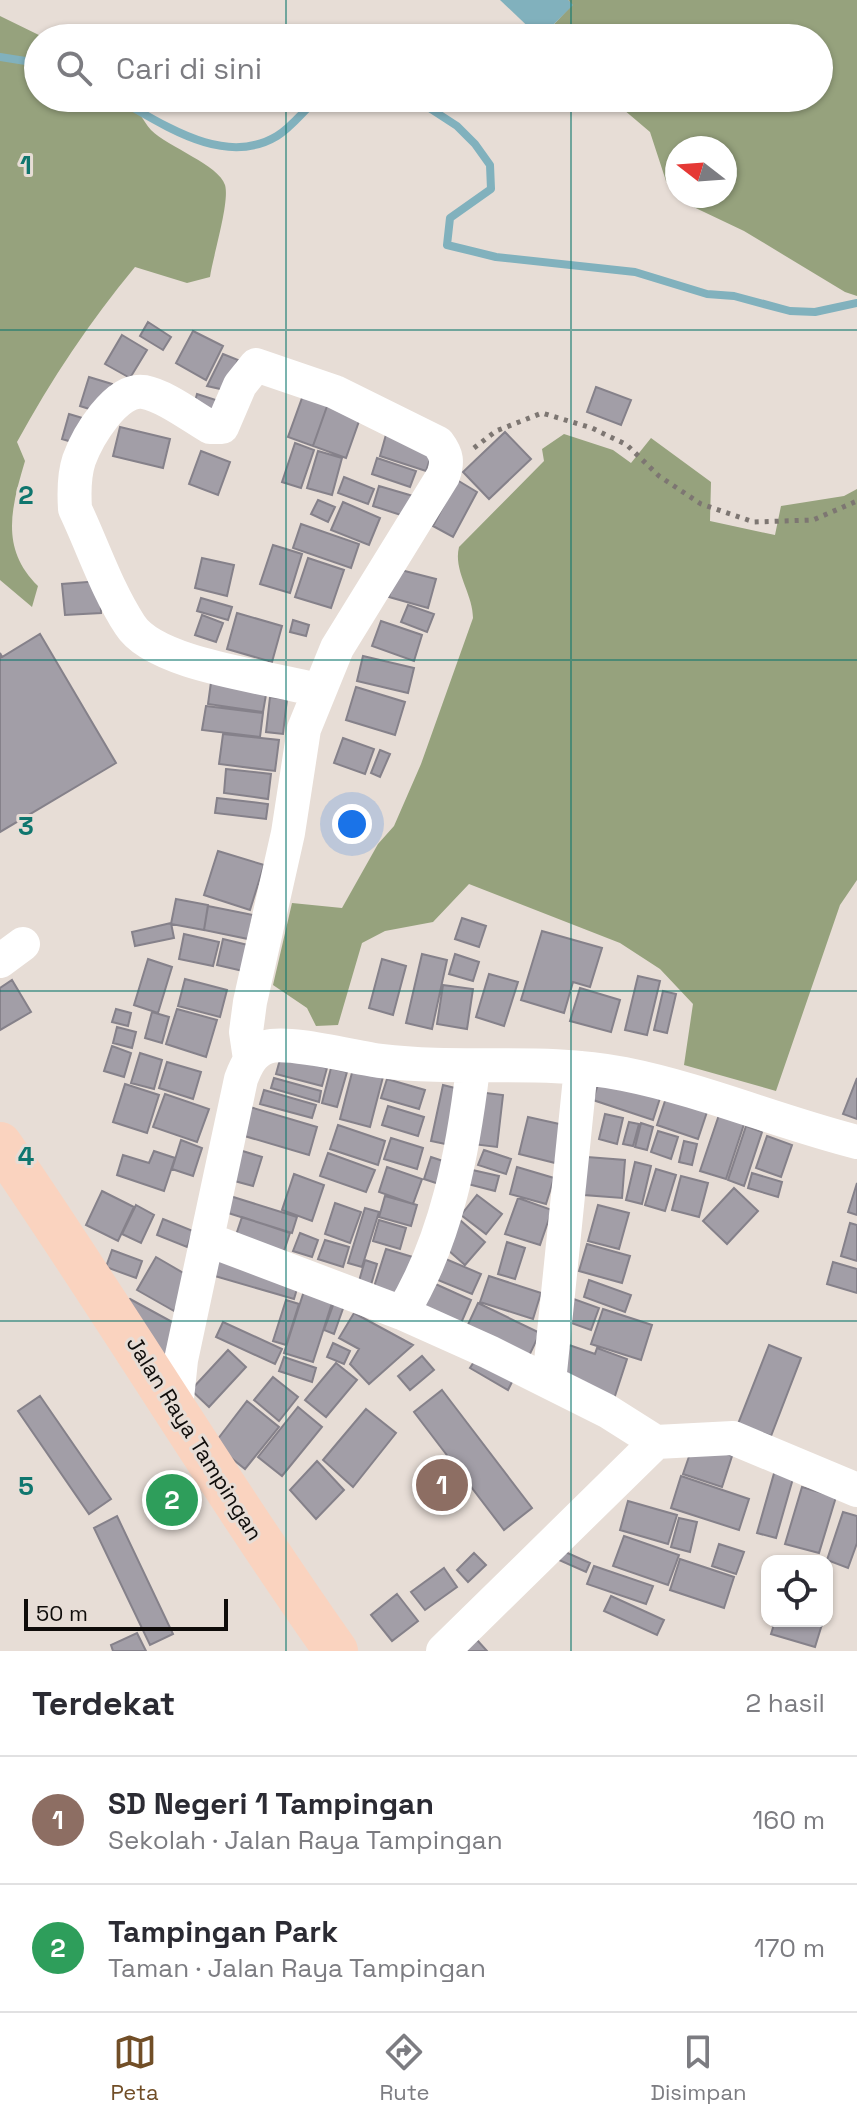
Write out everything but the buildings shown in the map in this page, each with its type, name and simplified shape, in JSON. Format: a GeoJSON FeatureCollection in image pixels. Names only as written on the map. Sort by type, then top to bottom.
{"type":"FeatureCollection","features":[{"type":"Feature","properties":{"kind":"main road","name":"Jalan Raya Tampingan"},"geometry":{"type":"LineString","coordinates":[[0,1144],[176,1408],[263,1546],[336,1651]]}},
{"type":"Feature","properties":{"kind":"street"},"geometry":{"type":"LineString","coordinates":[[250,1059],[246,1032],[250,1002],[288,833],[304,729],[317,690],[337,648],[447,466],[446,453],[438,443],[321,386],[256,365],[240,385],[222,427],[210,427],[143,391],[128,394],[110,406],[79,459],[74,489],[75,509],[131,627],[148,644],[169,653],[241,675],[317,690]]}},
{"type":"Feature","properties":{"kind":"street"},"geometry":{"type":"LineString","coordinates":[[176,1408],[181,1360],[241,1079],[250,1059],[267,1047],[288,1046],[381,1061],[473,1068],[581,1068],[708,1093],[798,1127],[857,1142]]}},
{"type":"Feature","properties":{"kind":"street"},"geometry":{"type":"LineString","coordinates":[[402,1313],[438,1235],[464,1148],[473,1068]]}},
{"type":"Feature","properties":{"kind":"street"},"geometry":{"type":"LineString","coordinates":[[549,1382],[581,1068]]}},
{"type":"Feature","properties":{"kind":"street"},"geometry":{"type":"LineString","coordinates":[[209,1240],[402,1313],[607,1411],[656,1442],[733,1438],[857,1490]]}},
{"type":"Feature","properties":{"kind":"street"},"geometry":{"type":"LineString","coordinates":[[443,1651],[656,1442]]}},
{"type":"Feature","properties":{"kind":"path"},"geometry":{"type":"LineString","coordinates":[[447,466],[496,431],[542,413],[592,428],[627,445],[659,476],[701,504],[754,522],[813,520],[857,501]]}},
{"type":"Feature","properties":{"kind":"green space"},"geometry":{"type":"Polygon","coordinates":[[[568,0],[857,0],[857,296],[845,292],[744,231],[696,208],[737,208],[737,136],[665,136],[665,178],[650,132],[626,112],[833,112],[833,24],[554,24],[572,5],[568,0]]]}},
{"type":"Feature","properties":{"kind":"green space"},"geometry":{"type":"Polygon","coordinates":[[[0,16],[24,28],[24,112],[138,112],[151,130],[213,170],[225,185],[226,193],[210,277],[187,283],[135,267],[102,308],[43,396],[17,442],[25,461],[12,527],[18,557],[38,586],[32,607],[0,580],[0,16]]]}},
{"type":"Feature","properties":{"kind":"green space"},"geometry":{"type":"Polygon","coordinates":[[[564,434],[613,450],[631,463],[651,438],[711,482],[710,521],[775,535],[781,506],[844,496],[857,489],[857,880],[840,905],[776,1091],[684,1065],[693,1004],[660,969],[620,943],[469,884],[433,922],[385,931],[362,943],[338,1025],[316,1026],[307,1008],[273,985],[292,903],[342,908],[378,844],[394,826],[421,764],[473,618],[459,565],[459,547],[544,461],[542,449],[564,434]]]}},
{"type":"Feature","properties":{"kind":"water"},"geometry":{"type":"Polygon","coordinates":[[[500,0],[568,0],[573,5],[554,24],[525,24],[500,0]]]}},
{"type":"Feature","properties":{"kind":"waterway"},"geometry":{"type":"LineString","coordinates":[[0,57],[24,61]]}},
{"type":"Feature","properties":{"kind":"waterway"},"geometry":{"type":"LineString","coordinates":[[141,112],[194,139],[236,147],[257,145],[277,136],[304,112]]}},
{"type":"Feature","properties":{"kind":"waterway"},"geometry":{"type":"LineString","coordinates":[[436,112],[457,126],[490,165],[491,189],[450,218],[447,245],[496,257],[635,272],[707,294],[734,296],[790,311],[815,312],[857,303]]}},
{"type":"Feature","properties":{"kind":"place","name":"SD Negeri 1 Tampingan"},"geometry":{"type":"Point","coordinates":[442,1485]}},
{"type":"Feature","properties":{"kind":"place","name":"Tampingan Park"},"geometry":{"type":"Point","coordinates":[172,1500]}}]}
